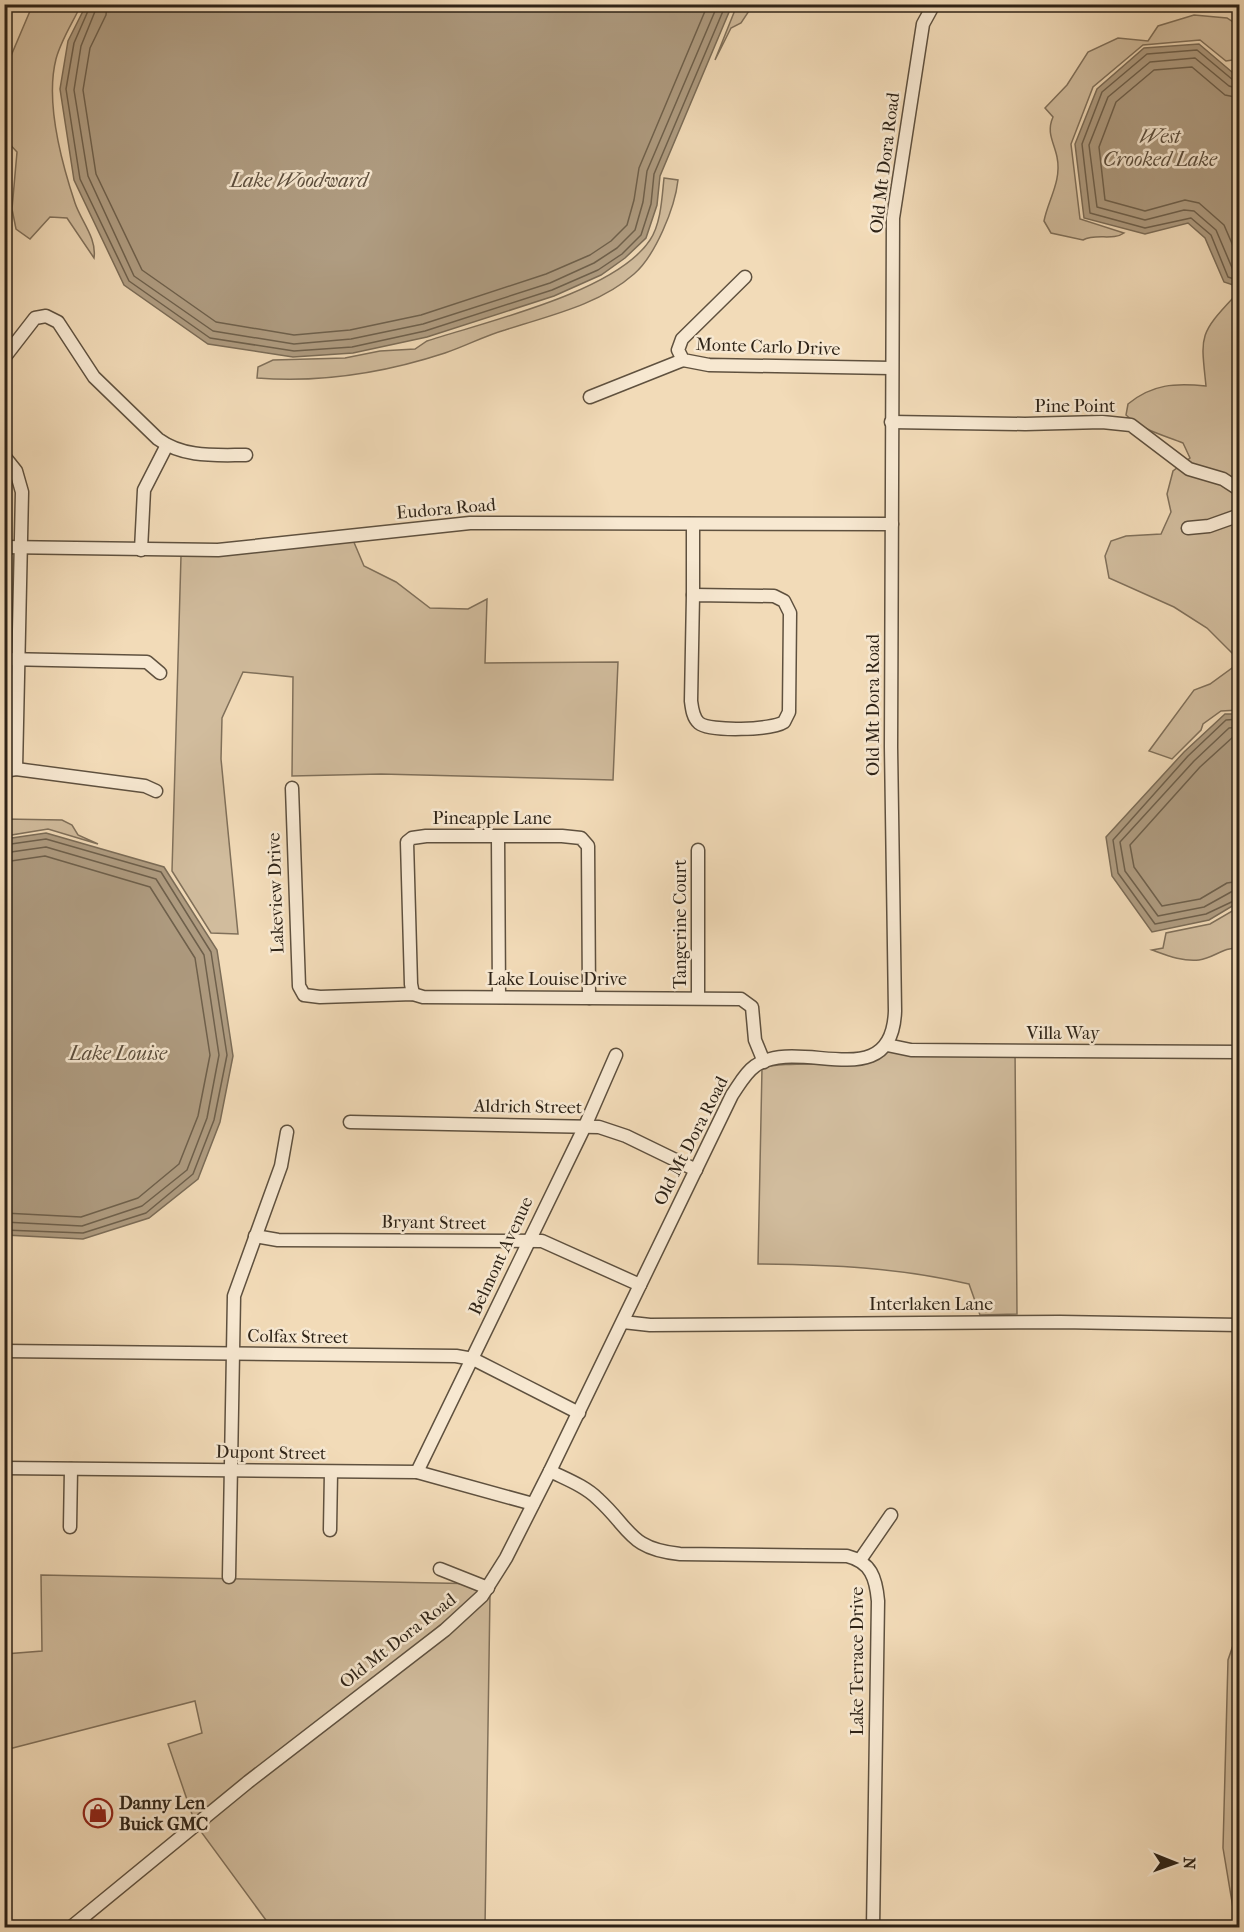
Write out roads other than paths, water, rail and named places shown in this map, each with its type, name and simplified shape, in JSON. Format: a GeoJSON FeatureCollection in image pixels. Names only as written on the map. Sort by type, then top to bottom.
{"type":"FeatureCollection","features":[{"type":"Feature","properties":{"kind":"street","name":"Old Mt Dora Road"},"geometry":{"type":"LineString","coordinates":[[887,1045],[894,1028],[895,1011],[891,784],[891,368],[895,199],[923,24],[934,4]]}},
{"type":"Feature","properties":{"kind":"street","name":"Monte Carlo Drive"},"geometry":{"type":"LineString","coordinates":[[745,278],[682,339],[678,350],[683,360],[709,365],[891,368]]}},
{"type":"Feature","properties":{"kind":"street"},"geometry":{"type":"LineString","coordinates":[[4,358],[23,330],[35,318],[46,316],[52,318],[61,326],[94,377],[144,428],[167,446],[193,454],[246,455]]}},
{"type":"Feature","properties":{"kind":"street"},"geometry":{"type":"LineString","coordinates":[[590,397],[683,360]]}},
{"type":"Feature","properties":{"kind":"street","name":"Pine Point"},"geometry":{"type":"LineString","coordinates":[[891,422],[1101,422],[1131,425],[1190,469],[1230,482],[1239,490]]}},
{"type":"Feature","properties":{"kind":"street"},"geometry":{"type":"LineString","coordinates":[[141,550],[144,490],[167,446]]}},
{"type":"Feature","properties":{"kind":"street"},"geometry":{"type":"LineString","coordinates":[[4,456],[16,471],[22,492],[19,659],[10,770],[145,786],[156,791]]}},
{"type":"Feature","properties":{"kind":"street"},"geometry":{"type":"LineString","coordinates":[[1188,528],[1209,526],[1239,515]]}},
{"type":"Feature","properties":{"kind":"street","name":"Eudora Road"},"geometry":{"type":"LineString","coordinates":[[4,547],[219,550],[470,523],[892,524]]}},
{"type":"Feature","properties":{"kind":"street"},"geometry":{"type":"LineString","coordinates":[[693,524],[690,701],[698,722],[707,727],[771,728],[784,722],[789,711],[790,613],[787,605],[774,596],[693,595]]}},
{"type":"Feature","properties":{"kind":"street"},"geometry":{"type":"LineString","coordinates":[[4,659],[147,662],[160,674]]}},
{"type":"Feature","properties":{"kind":"street","name":"Lakeview Drive"},"geometry":{"type":"LineString","coordinates":[[292,788],[298,986],[304,994]]}},
{"type":"Feature","properties":{"kind":"street","name":"Pineapple Lane"},"geometry":{"type":"LineString","coordinates":[[413,994],[406,864],[407,842],[412,838],[426,836],[581,838],[588,846],[589,998]]}},
{"type":"Feature","properties":{"kind":"street"},"geometry":{"type":"LineString","coordinates":[[498,837],[499,997]]}},
{"type":"Feature","properties":{"kind":"street","name":"Tangerine Court"},"geometry":{"type":"LineString","coordinates":[[698,849],[698,998]]}},
{"type":"Feature","properties":{"kind":"street","name":"Lake Louise Drive"},"geometry":{"type":"LineString","coordinates":[[304,994],[320,997],[413,994],[423,997],[741,999],[750,1004],[755,1040],[764,1062]]}},
{"type":"Feature","properties":{"kind":"street"},"geometry":{"type":"LineString","coordinates":[[764,1062],[779,1058],[863,1058],[887,1045]]}},
{"type":"Feature","properties":{"kind":"street","name":"Villa Way"},"geometry":{"type":"LineString","coordinates":[[887,1045],[911,1050],[1239,1052]]}},
{"type":"Feature","properties":{"kind":"street","name":"Belmont Avenue"},"geometry":{"type":"LineString","coordinates":[[417,1472],[585,1126],[616,1055]]}},
{"type":"Feature","properties":{"kind":"street","name":"Old Mt Dora Road"},"geometry":{"type":"LineString","coordinates":[[69,1928],[283,1754],[445,1630],[488,1588],[579,1413],[732,1095],[750,1071],[764,1062]]}},
{"type":"Feature","properties":{"kind":"street","name":"Aldrich Street"},"geometry":{"type":"LineString","coordinates":[[350,1122],[585,1126],[610,1130],[626,1136],[696,1170]]}},
{"type":"Feature","properties":{"kind":"street"},"geometry":{"type":"LineString","coordinates":[[229,1577],[234,1296],[281,1166],[287,1132]]}},
{"type":"Feature","properties":{"kind":"street","name":"Bryant Street"},"geometry":{"type":"LineString","coordinates":[[255,1236],[278,1240],[542,1241],[640,1285]]}},
{"type":"Feature","properties":{"kind":"street","name":"Interlaken Lane"},"geometry":{"type":"LineString","coordinates":[[623,1322],[650,1325],[1060,1322],[1239,1325]]}},
{"type":"Feature","properties":{"kind":"street","name":"Colfax Street"},"geometry":{"type":"LineString","coordinates":[[4,1352],[442,1355],[473,1359],[579,1413]]}},
{"type":"Feature","properties":{"kind":"street","name":"Dupont Street"},"geometry":{"type":"LineString","coordinates":[[4,1468],[417,1472],[533,1504]]}},
{"type":"Feature","properties":{"kind":"street"},"geometry":{"type":"LineString","coordinates":[[70,1527],[71,1469]]}},
{"type":"Feature","properties":{"kind":"street","name":"Lake Terrace Drive"},"geometry":{"type":"LineString","coordinates":[[550,1471],[590,1492],[633,1539],[654,1550],[680,1554],[847,1556],[860,1560],[874,1576],[878,1601],[873,1928]]}},
{"type":"Feature","properties":{"kind":"street"},"geometry":{"type":"LineString","coordinates":[[330,1530],[332,1472]]}},
{"type":"Feature","properties":{"kind":"street"},"geometry":{"type":"LineString","coordinates":[[860,1560],[891,1515]]}},
{"type":"Feature","properties":{"kind":"street"},"geometry":{"type":"LineString","coordinates":[[440,1569],[488,1588]]}},
{"type":"Feature","properties":{"kind":"water","name":"Lake Woodward"},"geometry":{"type":"Polygon","coordinates":[[[86,4],[732,5],[660,176],[657,205],[646,238],[625,258],[601,275],[554,296],[427,337],[353,353],[293,357],[208,344],[124,285],[74,180],[60,89],[68,41],[86,4]]]}},
{"type":"Feature","properties":{"kind":"water","name":"West Crooked Lake"},"geometry":{"type":"Polygon","coordinates":[[[1199,44],[1239,78],[1239,287],[1224,282],[1205,238],[1188,223],[1145,234],[1084,218],[1075,144],[1097,89],[1144,48],[1199,44]]]}},
{"type":"Feature","properties":{"kind":"water"},"geometry":{"type":"Polygon","coordinates":[[[1225,714],[1239,714],[1239,902],[1209,920],[1152,932],[1112,876],[1106,837],[1184,752],[1225,714]]]}},
{"type":"Feature","properties":{"kind":"water","name":"Lake Louise"},"geometry":{"type":"Polygon","coordinates":[[[46,833],[164,867],[217,950],[233,1056],[220,1122],[198,1179],[149,1218],[83,1239],[5,1235],[5,839],[46,833]]]}},
{"type":"Feature","properties":{"kind":"place","name":"Danny Len Buick GMC"},"geometry":{"type":"Point","coordinates":[98,1813]}}]}
